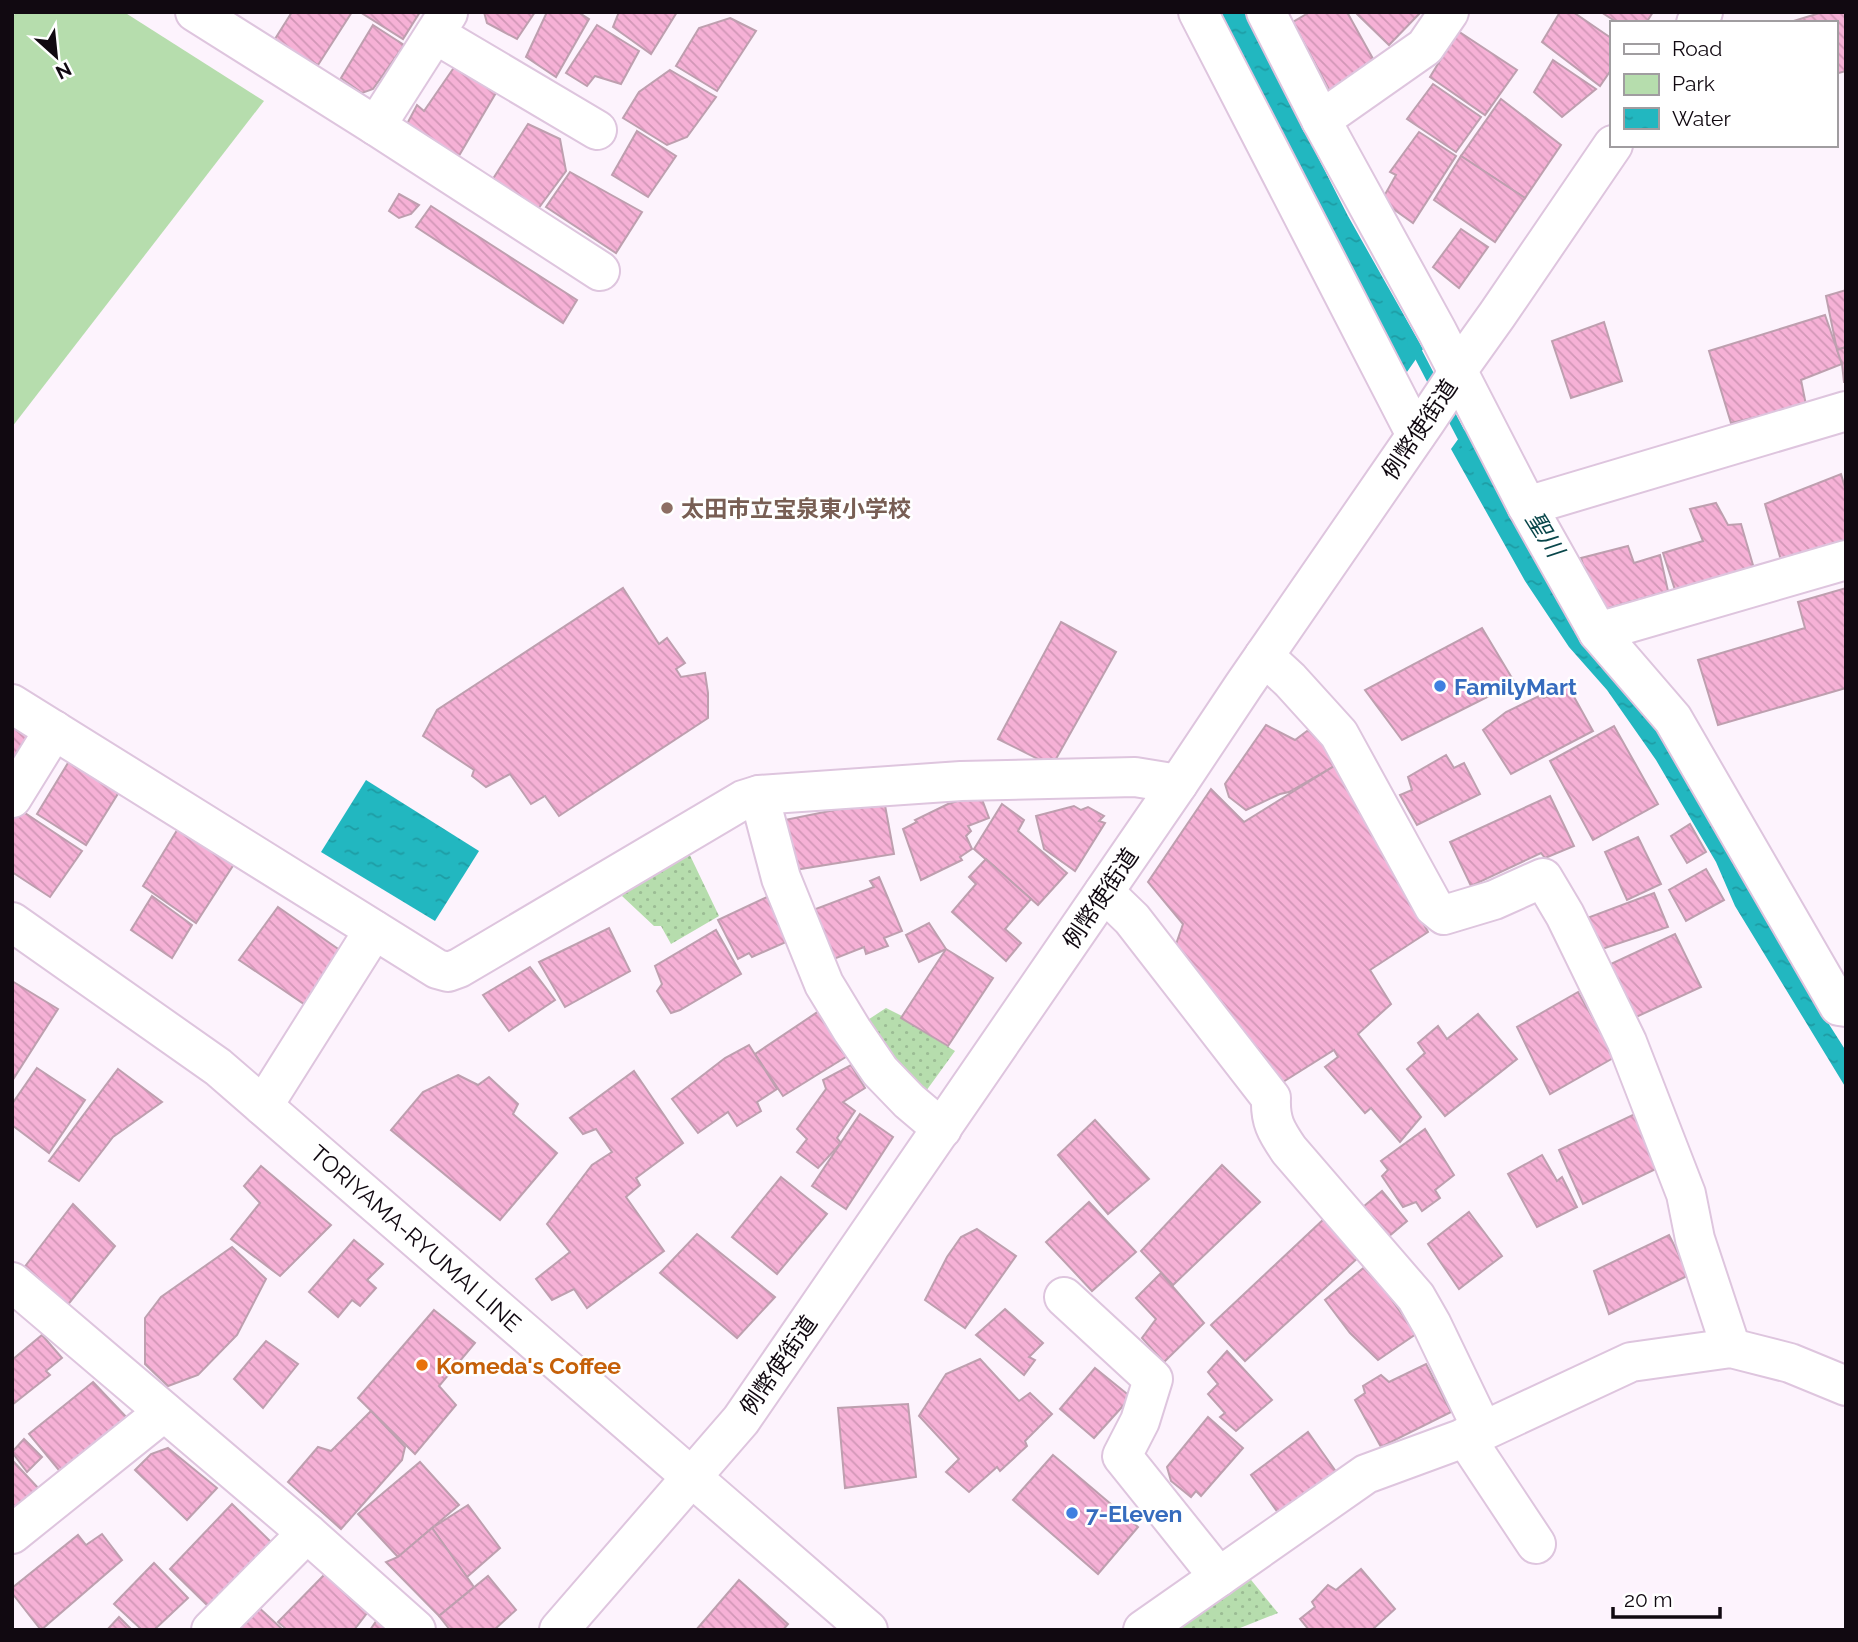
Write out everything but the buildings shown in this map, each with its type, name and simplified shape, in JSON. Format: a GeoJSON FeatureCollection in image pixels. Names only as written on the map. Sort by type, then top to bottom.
{"type":"FeatureCollection","features":[{"type":"Feature","properties":{"kind":"street"},"geometry":{"type":"LineString","coordinates":[[195,12],[600,271]]}},
{"type":"Feature","properties":{"kind":"street"},"geometry":{"type":"LineString","coordinates":[[1198,12],[1421,428]]}},
{"type":"Feature","properties":{"kind":"street"},"geometry":{"type":"LineString","coordinates":[[1266,12],[1455,377],[1598,632],[1673,719],[1839,1006],[1846,1007]]}},
{"type":"Feature","properties":{"kind":"street"},"geometry":{"type":"LineString","coordinates":[[1321,120],[1425,47],[1449,12]]}},
{"type":"Feature","properties":{"kind":"street"},"geometry":{"type":"LineString","coordinates":[[376,126],[442,23],[597,130]]}},
{"type":"Feature","properties":{"kind":"street","name":"例幣使街道"},"geometry":{"type":"LineString","coordinates":[[559,1630],[741,1420],[1612,147]]}},
{"type":"Feature","properties":{"kind":"street"},"geometry":{"type":"LineString","coordinates":[[1527,506],[1846,411]]}},
{"type":"Feature","properties":{"kind":"street"},"geometry":{"type":"LineString","coordinates":[[1598,632],[1846,560]]}},
{"type":"Feature","properties":{"kind":"street"},"geometry":{"type":"LineString","coordinates":[[1264,656],[1290,680],[1339,734],[1434,907],[1444,915],[1494,900],[1543,878],[1565,915],[1627,1042],[1686,1194],[1695,1239],[1731,1348]]}},
{"type":"Feature","properties":{"kind":"street"},"geometry":{"type":"LineString","coordinates":[[12,704],[437,969],[447,972],[743,800],[760,796],[961,781],[1135,777],[1178,784]]}},
{"type":"Feature","properties":{"kind":"street"},"geometry":{"type":"LineString","coordinates":[[12,798],[54,730]]}},
{"type":"Feature","properties":{"kind":"street"},"geometry":{"type":"LineString","coordinates":[[760,796],[781,878],[824,984],[880,1071],[942,1129]]}},
{"type":"Feature","properties":{"kind":"street"},"geometry":{"type":"LineString","coordinates":[[1104,892],[1132,919],[1270,1098],[1270,1115],[1289,1150],[1416,1297],[1432,1325],[1474,1434],[1536,1544]]}},
{"type":"Feature","properties":{"kind":"street","name":"TORIYAMA-RYUMAI LINE"},"geometry":{"type":"LineString","coordinates":[[12,922],[218,1067],[868,1630]]}},
{"type":"Feature","properties":{"kind":"street"},"geometry":{"type":"LineString","coordinates":[[263,1106],[374,930]]}},
{"type":"Feature","properties":{"kind":"street"},"geometry":{"type":"LineString","coordinates":[[15,1287],[307,1533],[415,1630]]}},
{"type":"Feature","properties":{"kind":"street"},"geometry":{"type":"LineString","coordinates":[[1064,1297],[1153,1379],[1140,1421],[1122,1456],[1219,1577]]}},
{"type":"Feature","properties":{"kind":"street"},"geometry":{"type":"LineString","coordinates":[[1143,1630],[1366,1474],[1474,1434],[1631,1362],[1731,1348],[1790,1363],[1846,1386]]}},
{"type":"Feature","properties":{"kind":"street"},"geometry":{"type":"LineString","coordinates":[[12,1534],[164,1412]]}},
{"type":"Feature","properties":{"kind":"street"},"geometry":{"type":"LineString","coordinates":[[211,1630],[307,1533]]}},
{"type":"Feature","properties":{"kind":"green space"},"geometry":{"type":"Polygon","coordinates":[[[16,12],[124,12],[264,101],[12,427],[12,18],[16,12]]]}},
{"type":"Feature","properties":{"kind":"green space"},"geometry":{"type":"Polygon","coordinates":[[[686,847],[719,916],[671,944],[661,926],[654,926],[622,896],[630,885],[686,847]]]}},
{"type":"Feature","properties":{"kind":"green space"},"geometry":{"type":"Polygon","coordinates":[[[886,1008],[955,1051],[921,1098],[857,1027],[886,1008]]]}},
{"type":"Feature","properties":{"kind":"green space"},"geometry":{"type":"Polygon","coordinates":[[[1243,1570],[1278,1613],[1235,1630],[1161,1630],[1243,1570]]]}},
{"type":"Feature","properties":{"kind":"water"},"geometry":{"type":"Polygon","coordinates":[[[1218,12],[1244,12],[1348,216],[1423,349],[1400,382],[1218,12]]]}},
{"type":"Feature","properties":{"kind":"water"},"geometry":{"type":"Polygon","coordinates":[[[1469,424],[1627,683],[1736,852],[1804,985],[1846,1051],[1846,1088],[1735,906],[1716,862],[1656,760],[1607,690],[1569,647],[1525,581],[1451,449],[1469,424]]]}},
{"type":"Feature","properties":{"kind":"water"},"geometry":{"type":"Polygon","coordinates":[[[366,780],[479,851],[435,921],[321,852],[366,780]]]}},
{"type":"Feature","properties":{"kind":"waterway","name":"聖川"},"geometry":{"type":"LineString","coordinates":[[1412,342],[1437,390]]}},
{"type":"Feature","properties":{"kind":"waterway","name":"聖川"},"geometry":{"type":"LineString","coordinates":[[1445,404],[1467,446]]}},
{"type":"Feature","properties":{"kind":"place","name":"太田市立宝泉東小学校"},"geometry":{"type":"Point","coordinates":[667,508]}},
{"type":"Feature","properties":{"kind":"place","name":"FamilyMart"},"geometry":{"type":"Point","coordinates":[1440,686]}},
{"type":"Feature","properties":{"kind":"place","name":"Komeda's Coffee"},"geometry":{"type":"Point","coordinates":[422,1365]}},
{"type":"Feature","properties":{"kind":"place","name":"7-Eleven"},"geometry":{"type":"Point","coordinates":[1072,1513]}}]}
